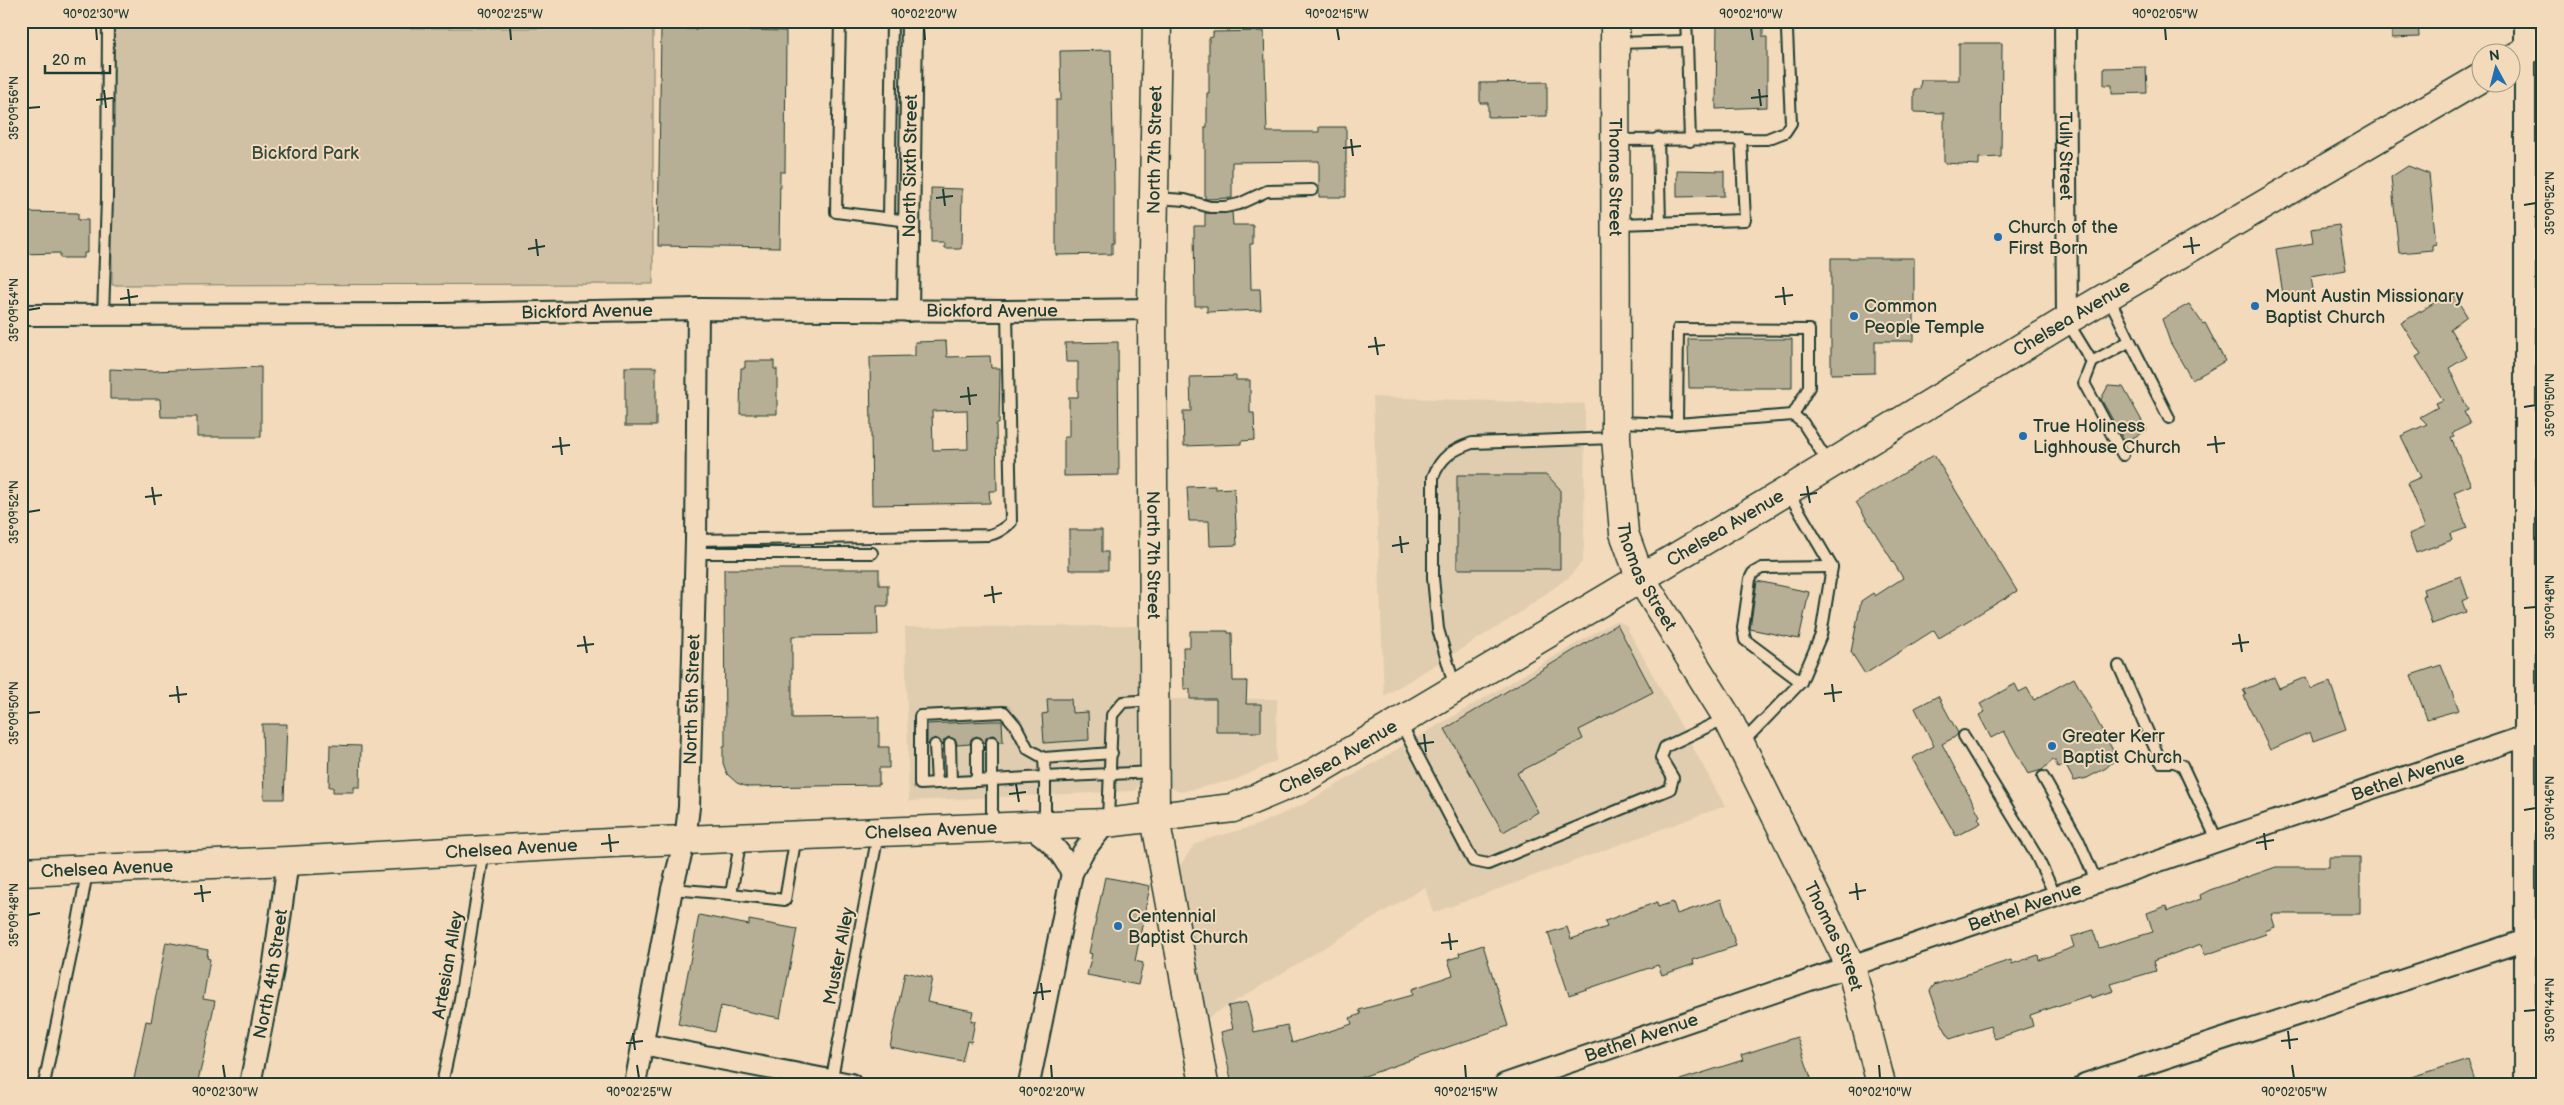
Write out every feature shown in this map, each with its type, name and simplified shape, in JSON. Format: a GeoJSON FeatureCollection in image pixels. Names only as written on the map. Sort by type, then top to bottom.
{"type":"FeatureCollection","features":[{"type":"Feature","properties":{"kind":"main road","name":"North 7th Street"},"geometry":{"type":"LineString","coordinates":[[1157,21],[1152,309],[1155,818],[1204,1084]]}},
{"type":"Feature","properties":{"kind":"main road","name":"Thomas Street"},"geometry":{"type":"LineString","coordinates":[[1615,32],[1616,430],[1624,533],[1640,577],[1726,717],[1851,967],[1880,1084]]}},
{"type":"Feature","properties":{"kind":"main road","name":"Chelsea Avenue"},"geometry":{"type":"LineString","coordinates":[[21,872],[288,861],[685,840],[878,834],[1038,826],[1155,818],[1233,808],[1307,776],[1400,722],[2067,320],[2472,83]]}},
{"type":"Feature","properties":{"kind":"street","name":"North Sixth Street"},"geometry":{"type":"LineString","coordinates":[[908,311],[912,21]]}},
{"type":"Feature","properties":{"kind":"street","name":"Tully Street"},"geometry":{"type":"LineString","coordinates":[[2065,21],[2067,320]]}},
{"type":"Feature","properties":{"kind":"street"},"geometry":{"type":"LineString","coordinates":[[2525,21],[2527,50],[2523,737],[2526,940],[2525,1084]]}},
{"type":"Feature","properties":{"kind":"street","name":"Bickford Avenue"},"geometry":{"type":"LineString","coordinates":[[21,315],[441,314],[698,309],[908,311],[1152,309]]}},
{"type":"Feature","properties":{"kind":"street","name":"North 5th Street"},"geometry":{"type":"LineString","coordinates":[[635,1084],[672,889],[685,840],[689,807],[696,546],[698,309]]}},
{"type":"Feature","properties":{"kind":"street","name":"Bethel Avenue"},"geometry":{"type":"LineString","coordinates":[[1505,1084],[2543,730]]}},
{"type":"Feature","properties":{"kind":"street"},"geometry":{"type":"LineString","coordinates":[[1029,1084],[1072,873],[1083,852],[1107,822]]}},
{"type":"Feature","properties":{"kind":"street"},"geometry":{"type":"LineString","coordinates":[[1038,826],[1062,852],[1072,873]]}},
{"type":"Feature","properties":{"kind":"street","name":"North 4th Street"},"geometry":{"type":"LineString","coordinates":[[250,1084],[273,970],[288,861]]}},
{"type":"Feature","properties":{"kind":"street"},"geometry":{"type":"LineString","coordinates":[[2085,1084],[2526,940]]}},
{"type":"Feature","properties":{"kind":"street"},"geometry":{"type":"LineString","coordinates":[[642,1044],[838,1082]]}},
{"type":"Feature","properties":{"kind":"lane"},"geometry":{"type":"LineString","coordinates":[[103,315],[107,199],[108,21]]}},
{"type":"Feature","properties":{"kind":"lane"},"geometry":{"type":"LineString","coordinates":[[840,21],[836,212],[889,217],[909,221]]}},
{"type":"Feature","properties":{"kind":"lane"},"geometry":{"type":"LineString","coordinates":[[889,217],[892,21]]}},
{"type":"Feature","properties":{"kind":"lane"},"geometry":{"type":"LineString","coordinates":[[1686,21],[1690,141]]}},
{"type":"Feature","properties":{"kind":"lane"},"geometry":{"type":"LineString","coordinates":[[1615,32],[1687,41]]}},
{"type":"Feature","properties":{"kind":"lane"},"geometry":{"type":"LineString","coordinates":[[1615,140],[1658,138],[1690,141],[1741,138],[1767,139],[1786,132],[1791,123],[1787,32]]}},
{"type":"Feature","properties":{"kind":"lane"},"geometry":{"type":"LineString","coordinates":[[1658,138],[1660,223]]}},
{"type":"Feature","properties":{"kind":"lane"},"geometry":{"type":"LineString","coordinates":[[1615,224],[1745,220],[1741,138]]}},
{"type":"Feature","properties":{"kind":"lane"},"geometry":{"type":"LineString","coordinates":[[1154,198],[1185,200],[1210,207],[1225,207],[1239,204],[1267,191],[1312,190]]}},
{"type":"Feature","properties":{"kind":"lane"},"geometry":{"type":"LineString","coordinates":[[2108,296],[2169,418]]}},
{"type":"Feature","properties":{"kind":"lane"},"geometry":{"type":"LineString","coordinates":[[696,546],[989,535],[1007,527],[1011,522],[1007,311]]}},
{"type":"Feature","properties":{"kind":"lane"},"geometry":{"type":"LineString","coordinates":[[2067,320],[2092,362]]}},
{"type":"Feature","properties":{"kind":"lane"},"geometry":{"type":"LineString","coordinates":[[1676,424],[1678,329],[1810,330],[1809,387],[1793,415]]}},
{"type":"Feature","properties":{"kind":"lane"},"geometry":{"type":"LineString","coordinates":[[2122,456],[2084,383],[2092,362],[2130,341]]}},
{"type":"Feature","properties":{"kind":"lane"},"geometry":{"type":"LineString","coordinates":[[1455,689],[1438,629],[1433,578],[1433,477],[1439,464],[1456,448],[1472,443],[1793,415],[1803,423],[1830,464]]}},
{"type":"Feature","properties":{"kind":"lane"},"geometry":{"type":"LineString","coordinates":[[1741,745],[1801,682],[1821,636],[1832,567],[1787,490]]}},
{"type":"Feature","properties":{"kind":"lane"},"geometry":{"type":"LineString","coordinates":[[696,546],[872,553]]}},
{"type":"Feature","properties":{"kind":"lane"},"geometry":{"type":"LineString","coordinates":[[1801,682],[1745,640],[1743,628],[1750,579],[1753,573],[1762,568],[1832,567]]}},
{"type":"Feature","properties":{"kind":"lane"},"geometry":{"type":"LineString","coordinates":[[2119,666],[2161,762],[2174,762],[2182,765],[2218,842]]}},
{"type":"Feature","properties":{"kind":"lane"},"geometry":{"type":"LineString","coordinates":[[1107,822],[1112,753],[1112,715],[1124,702],[1154,700]]}},
{"type":"Feature","properties":{"kind":"lane"},"geometry":{"type":"LineString","coordinates":[[1112,753],[1044,758],[1028,749],[1016,726],[1004,712],[992,717],[977,718],[935,720],[920,716],[920,784],[1155,772]]}},
{"type":"Feature","properties":{"kind":"lane"},"geometry":{"type":"LineString","coordinates":[[1400,722],[1473,861],[1488,864],[1670,789],[1673,778],[1661,758],[1665,747],[1726,717]]}},
{"type":"Feature","properties":{"kind":"lane"},"geometry":{"type":"LineString","coordinates":[[1964,736],[2036,855],[2056,897]]}},
{"type":"Feature","properties":{"kind":"lane"},"geometry":{"type":"LineString","coordinates":[[992,742],[990,780],[992,828]]}},
{"type":"Feature","properties":{"kind":"lane"},"geometry":{"type":"LineString","coordinates":[[977,743],[977,781]]}},
{"type":"Feature","properties":{"kind":"lane"},"geometry":{"type":"LineString","coordinates":[[950,744],[951,782]]}},
{"type":"Feature","properties":{"kind":"lane"},"geometry":{"type":"LineString","coordinates":[[935,745],[937,783]]}},
{"type":"Feature","properties":{"kind":"lane"},"geometry":{"type":"LineString","coordinates":[[1038,826],[1045,777],[1044,758]]}},
{"type":"Feature","properties":{"kind":"lane"},"geometry":{"type":"LineString","coordinates":[[2043,777],[2078,839],[2097,883]]}},
{"type":"Feature","properties":{"kind":"lane","name":"Muster Alley"},"geometry":{"type":"LineString","coordinates":[[838,1082],[878,834]]}},
{"type":"Feature","properties":{"kind":"lane"},"geometry":{"type":"LineString","coordinates":[[672,889],[785,900],[796,836]]}},
{"type":"Feature","properties":{"kind":"lane"},"geometry":{"type":"LineString","coordinates":[[731,894],[741,838]]}},
{"type":"Feature","properties":{"kind":"lane","name":"Artesian Alley"},"geometry":{"type":"LineString","coordinates":[[442,1084],[459,1005],[484,851]]}},
{"type":"Feature","properties":{"kind":"lane"},"geometry":{"type":"LineString","coordinates":[[44,1084],[78,922],[87,869]]}},
{"type":"Feature","properties":{"kind":"shaded area"},"geometry":{"type":"Polygon","coordinates":[[[1373,397],[1585,404],[1584,547],[1582,562],[1569,577],[1512,618],[1384,696],[1373,397]]]}},
{"type":"Feature","properties":{"kind":"shaded area"},"geometry":{"type":"Polygon","coordinates":[[[1613,622],[1620,622],[1626,626],[1725,806],[1433,913],[1425,887],[1204,1020],[1179,890],[1179,867],[1194,845],[1207,839],[1255,826],[1306,803],[1613,622]]]}},
{"type":"Feature","properties":{"kind":"shaded area"},"geometry":{"type":"Polygon","coordinates":[[[1139,626],[1139,784],[1135,791],[909,801],[905,627],[1139,626]]]}},
{"type":"Feature","properties":{"kind":"shaded area"},"geometry":{"type":"Polygon","coordinates":[[[1163,699],[1277,699],[1276,761],[1235,780],[1180,792],[1169,787],[1163,783],[1163,699]]]}},
{"type":"Feature","properties":{"kind":"green space","name":"Bickford Park"},"geometry":{"type":"Polygon","coordinates":[[[112,21],[383,21],[384,28],[653,28],[653,284],[112,285],[112,21]]]}},
{"type":"Feature","properties":{"kind":"building"},"geometry":{"type":"Polygon","coordinates":[[[702,21],[743,21],[743,30],[786,31],[785,172],[780,172],[779,248],[658,246],[661,29],[702,29],[702,21]]]}},
{"type":"Feature","properties":{"kind":"building"},"geometry":{"type":"Polygon","coordinates":[[[1717,21],[1763,21],[1763,37],[1767,37],[1767,107],[1716,109],[1717,21]]]}},
{"type":"Feature","properties":{"kind":"building"},"geometry":{"type":"Polygon","coordinates":[[[2392,21],[2418,21],[2419,37],[2392,38],[2392,21]]]}},
{"type":"Feature","properties":{"kind":"building"},"geometry":{"type":"Polygon","coordinates":[[[1264,31],[1267,132],[1319,132],[1319,127],[1346,127],[1346,197],[1319,197],[1319,161],[1232,162],[1232,198],[1205,199],[1205,127],[1207,127],[1207,93],[1209,93],[1209,38],[1213,37],[1213,32],[1264,31]]]}},
{"type":"Feature","properties":{"kind":"building"},"geometry":{"type":"Polygon","coordinates":[[[1959,43],[2002,43],[2001,157],[1979,158],[1979,165],[1944,163],[1944,113],[1914,112],[1914,89],[1920,89],[1921,80],[1959,80],[1959,43]]]}},
{"type":"Feature","properties":{"kind":"building"},"geometry":{"type":"Polygon","coordinates":[[[1111,50],[1114,183],[1114,243],[1112,243],[1112,254],[1056,255],[1056,100],[1061,100],[1060,51],[1111,50]]]}},
{"type":"Feature","properties":{"kind":"building"},"geometry":{"type":"Polygon","coordinates":[[[2146,67],[2147,93],[2112,94],[2112,85],[2104,85],[2104,68],[2146,67]]]}},
{"type":"Feature","properties":{"kind":"building"},"geometry":{"type":"Polygon","coordinates":[[[1547,82],[1547,116],[1488,117],[1488,103],[1480,103],[1480,83],[1547,82]]]}},
{"type":"Feature","properties":{"kind":"building"},"geometry":{"type":"Polygon","coordinates":[[[2408,166],[2429,174],[2436,244],[2432,245],[2432,250],[2399,253],[2391,177],[2408,166]]]}},
{"type":"Feature","properties":{"kind":"building"},"geometry":{"type":"Polygon","coordinates":[[[1677,170],[1724,171],[1724,196],[1677,197],[1677,170]]]}},
{"type":"Feature","properties":{"kind":"building"},"geometry":{"type":"Polygon","coordinates":[[[931,188],[962,189],[961,248],[944,248],[944,243],[931,243],[931,188]]]}},
{"type":"Feature","properties":{"kind":"building"},"geometry":{"type":"Polygon","coordinates":[[[21,212],[78,213],[78,220],[88,220],[88,253],[84,253],[84,258],[60,258],[60,253],[21,254],[21,212]]]}},
{"type":"Feature","properties":{"kind":"building"},"geometry":{"type":"Polygon","coordinates":[[[1232,212],[1233,225],[1253,225],[1253,244],[1250,244],[1251,289],[1260,289],[1261,310],[1207,312],[1207,306],[1195,306],[1194,226],[1205,226],[1205,213],[1232,212]]]}},
{"type":"Feature","properties":{"kind":"building"},"geometry":{"type":"Polygon","coordinates":[[[2339,225],[2346,270],[2311,276],[2314,297],[2284,301],[2276,249],[2313,243],[2311,229],[2339,225]]]}},
{"type":"Feature","properties":{"kind":"building"},"geometry":{"type":"Polygon","coordinates":[[[1831,258],[1914,258],[1914,341],[1875,341],[1875,373],[1831,374],[1831,258]]]}},
{"type":"Feature","properties":{"kind":"building"},"geometry":{"type":"Polygon","coordinates":[[[2452,292],[2467,316],[2450,329],[2467,357],[2449,368],[2468,410],[2464,412],[2470,424],[2452,433],[2454,437],[2451,438],[2471,485],[2454,492],[2467,528],[2450,534],[2452,540],[2416,553],[2409,534],[2425,527],[2407,483],[2421,477],[2401,436],[2427,424],[2420,417],[2438,407],[2436,403],[2443,400],[2416,357],[2421,354],[2401,323],[2452,292]]]}},
{"type":"Feature","properties":{"kind":"building"},"geometry":{"type":"Polygon","coordinates":[[[2189,304],[2203,324],[2205,323],[2225,361],[2192,380],[2170,342],[2162,319],[2189,304]]]}},
{"type":"Feature","properties":{"kind":"building"},"geometry":{"type":"Polygon","coordinates":[[[1688,339],[1792,339],[1792,388],[1689,388],[1688,339]]]}},
{"type":"Feature","properties":{"kind":"building"},"geometry":{"type":"Polygon","coordinates":[[[946,341],[947,357],[990,356],[991,368],[1000,368],[999,424],[996,424],[997,491],[989,491],[990,503],[872,505],[870,357],[915,356],[915,342],[946,341]],[[967,410],[932,411],[933,450],[968,449],[967,410]]]}},
{"type":"Feature","properties":{"kind":"building"},"geometry":{"type":"Polygon","coordinates":[[[1118,342],[1119,475],[1064,476],[1064,437],[1069,437],[1069,397],[1078,397],[1078,362],[1066,362],[1065,343],[1118,342]]]}},
{"type":"Feature","properties":{"kind":"building"},"geometry":{"type":"Polygon","coordinates":[[[745,361],[774,361],[774,369],[777,369],[777,414],[740,414],[741,368],[745,368],[745,361]]]}},
{"type":"Feature","properties":{"kind":"building"},"geometry":{"type":"Polygon","coordinates":[[[261,367],[261,437],[197,437],[197,417],[161,417],[160,399],[110,399],[110,369],[152,371],[261,367]]]}},
{"type":"Feature","properties":{"kind":"building"},"geometry":{"type":"Polygon","coordinates":[[[625,367],[656,367],[656,426],[625,426],[625,367]]]}},
{"type":"Feature","properties":{"kind":"building"},"geometry":{"type":"Polygon","coordinates":[[[1236,376],[1236,380],[1250,380],[1250,413],[1254,413],[1255,440],[1241,441],[1241,444],[1184,446],[1183,411],[1191,411],[1190,377],[1236,376]]]}},
{"type":"Feature","properties":{"kind":"building"},"geometry":{"type":"Polygon","coordinates":[[[2108,386],[2123,387],[2147,430],[2125,442],[2101,399],[2108,386]]]}},
{"type":"Feature","properties":{"kind":"building"},"geometry":{"type":"Polygon","coordinates":[[[1934,455],[2017,591],[1939,638],[1934,630],[1865,674],[1851,652],[1861,601],[1873,593],[1875,596],[1903,578],[1856,502],[1934,455]]]}},
{"type":"Feature","properties":{"kind":"building"},"geometry":{"type":"Polygon","coordinates":[[[1457,475],[1547,475],[1560,489],[1560,569],[1457,569],[1457,475]]]}},
{"type":"Feature","properties":{"kind":"building"},"geometry":{"type":"Polygon","coordinates":[[[1215,486],[1215,489],[1234,488],[1237,545],[1210,546],[1209,521],[1189,521],[1187,487],[1215,486]]]}},
{"type":"Feature","properties":{"kind":"building"},"geometry":{"type":"Polygon","coordinates":[[[1069,530],[1102,530],[1102,552],[1108,552],[1108,570],[1069,570],[1069,530]]]}},
{"type":"Feature","properties":{"kind":"building"},"geometry":{"type":"Polygon","coordinates":[[[724,569],[879,569],[879,585],[888,585],[888,606],[877,606],[878,635],[792,636],[792,718],[879,717],[879,747],[889,747],[889,768],[879,768],[879,785],[748,787],[737,783],[727,774],[723,763],[723,747],[725,747],[724,569]]]}},
{"type":"Feature","properties":{"kind":"building"},"geometry":{"type":"Polygon","coordinates":[[[2461,576],[2468,598],[2462,601],[2466,612],[2432,624],[2423,597],[2425,596],[2423,589],[2461,576]]]}},
{"type":"Feature","properties":{"kind":"building"},"geometry":{"type":"Polygon","coordinates":[[[1757,581],[1809,592],[1799,639],[1750,629],[1757,581]]]}},
{"type":"Feature","properties":{"kind":"building"},"geometry":{"type":"Polygon","coordinates":[[[1617,624],[1653,692],[1579,730],[1583,739],[1517,773],[1538,812],[1503,832],[1445,729],[1617,624]]]}},
{"type":"Feature","properties":{"kind":"building"},"geometry":{"type":"Polygon","coordinates":[[[1190,631],[1228,631],[1228,633],[1232,633],[1233,681],[1247,681],[1246,704],[1261,704],[1261,732],[1216,732],[1216,699],[1190,699],[1190,689],[1184,689],[1183,647],[1190,647],[1190,631]]]}},
{"type":"Feature","properties":{"kind":"building"},"geometry":{"type":"Polygon","coordinates":[[[2441,665],[2459,710],[2427,719],[2411,675],[2441,665]]]}},
{"type":"Feature","properties":{"kind":"building"},"geometry":{"type":"Polygon","coordinates":[[[2274,677],[2279,688],[2306,677],[2311,689],[2330,682],[2346,729],[2313,741],[2310,732],[2270,750],[2244,696],[2246,695],[2243,690],[2274,677]]]}},
{"type":"Feature","properties":{"kind":"building"},"geometry":{"type":"Polygon","coordinates":[[[2074,678],[2117,758],[2106,768],[2087,778],[2074,781],[2065,764],[2058,768],[2054,759],[2042,770],[2028,774],[2004,731],[1991,738],[1979,715],[1985,712],[1980,704],[2015,684],[2019,692],[2027,688],[2034,700],[2074,678]]]}},
{"type":"Feature","properties":{"kind":"building"},"geometry":{"type":"Polygon","coordinates":[[[1938,696],[1958,733],[1955,737],[1942,744],[1980,816],[1978,818],[1981,823],[1956,836],[1913,760],[1914,757],[1934,746],[1915,708],[1938,696]]]}},
{"type":"Feature","properties":{"kind":"building"},"geometry":{"type":"Polygon","coordinates":[[[1047,699],[1071,699],[1072,713],[1088,712],[1089,740],[1044,743],[1042,714],[1048,713],[1047,699]]]}},
{"type":"Feature","properties":{"kind":"building"},"geometry":{"type":"Polygon","coordinates":[[[1002,721],[1003,742],[999,742],[996,736],[992,735],[986,738],[985,743],[977,736],[971,739],[970,744],[957,745],[956,740],[949,737],[944,740],[943,745],[935,738],[927,745],[927,724],[1002,721]]]}},
{"type":"Feature","properties":{"kind":"building"},"geometry":{"type":"Polygon","coordinates":[[[262,724],[287,724],[284,799],[264,799],[262,724]]]}},
{"type":"Feature","properties":{"kind":"building"},"geometry":{"type":"Polygon","coordinates":[[[330,745],[361,746],[360,787],[354,787],[354,792],[333,792],[333,787],[329,787],[330,745]]]}},
{"type":"Feature","properties":{"kind":"building"},"geometry":{"type":"Polygon","coordinates":[[[2329,857],[2360,857],[2360,914],[2271,914],[2275,927],[2265,931],[2266,934],[2205,955],[2201,944],[2153,961],[2156,971],[2111,984],[2114,991],[2091,998],[2090,995],[2030,1015],[2033,1026],[1995,1039],[1990,1026],[1950,1039],[1941,1022],[1930,991],[1934,985],[2011,960],[2012,964],[2038,955],[2039,960],[2074,947],[2071,937],[2093,930],[2099,948],[2153,932],[2147,913],[2166,906],[2168,911],[2201,899],[2200,895],[2210,890],[2276,867],[2329,867],[2329,857]]]}},
{"type":"Feature","properties":{"kind":"building","name":"Centennial Baptist Church"},"geometry":{"type":"Polygon","coordinates":[[[1105,877],[1150,886],[1135,961],[1143,963],[1138,985],[1087,975],[1092,954],[1089,953],[1105,877]]]}},
{"type":"Feature","properties":{"kind":"building"},"geometry":{"type":"Polygon","coordinates":[[[1721,899],[1736,946],[1693,960],[1694,964],[1662,975],[1658,965],[1569,995],[1548,933],[1567,927],[1571,939],[1607,927],[1605,921],[1657,902],[1658,907],[1673,902],[1677,914],[1721,899]]]}},
{"type":"Feature","properties":{"kind":"building"},"geometry":{"type":"Polygon","coordinates":[[[699,915],[749,925],[749,920],[797,929],[780,1018],[721,1006],[715,1032],[678,1024],[699,915]]]}},
{"type":"Feature","properties":{"kind":"building"},"geometry":{"type":"Polygon","coordinates":[[[166,942],[208,950],[207,958],[210,959],[203,999],[215,1001],[203,1060],[197,1084],[133,1084],[146,1021],[151,1022],[166,942]]]}},
{"type":"Feature","properties":{"kind":"building"},"geometry":{"type":"Polygon","coordinates":[[[1483,945],[1508,1026],[1342,1084],[1232,1084],[1221,1032],[1233,1029],[1228,1006],[1247,1002],[1254,1032],[1287,1025],[1292,1043],[1352,1024],[1350,1018],[1361,1014],[1359,1010],[1413,995],[1412,989],[1453,975],[1448,960],[1460,956],[1459,953],[1483,945]]]}},
{"type":"Feature","properties":{"kind":"building"},"geometry":{"type":"Polygon","coordinates":[[[905,972],[932,978],[927,1002],[973,1011],[971,1021],[975,1021],[971,1042],[967,1041],[962,1061],[890,1047],[905,972]]]}},
{"type":"Feature","properties":{"kind":"building"},"geometry":{"type":"Polygon","coordinates":[[[1797,1037],[1813,1084],[1680,1084],[1680,1080],[1743,1060],[1741,1055],[1797,1037]]]}},
{"type":"Feature","properties":{"kind":"building"},"geometry":{"type":"Polygon","coordinates":[[[2468,1059],[2476,1084],[2403,1084],[2402,1080],[2468,1059]]]}},
{"type":"Feature","properties":{"kind":"place","name":"Church of the First Born"},"geometry":{"type":"Point","coordinates":[1998,237]}},
{"type":"Feature","properties":{"kind":"place","name":"Mount Austin Missionary Baptist Church"},"geometry":{"type":"Point","coordinates":[2255,306]}},
{"type":"Feature","properties":{"kind":"place","name":"Common People Temple"},"geometry":{"type":"Point","coordinates":[1854,316]}},
{"type":"Feature","properties":{"kind":"place","name":"True Holiness Lighhouse Church"},"geometry":{"type":"Point","coordinates":[2023,436]}},
{"type":"Feature","properties":{"kind":"place","name":"Greater Kerr Baptist Church"},"geometry":{"type":"Point","coordinates":[2052,746]}},
{"type":"Feature","properties":{"kind":"place","name":"Centennial Baptist Church"},"geometry":{"type":"Point","coordinates":[1118,926]}}]}
